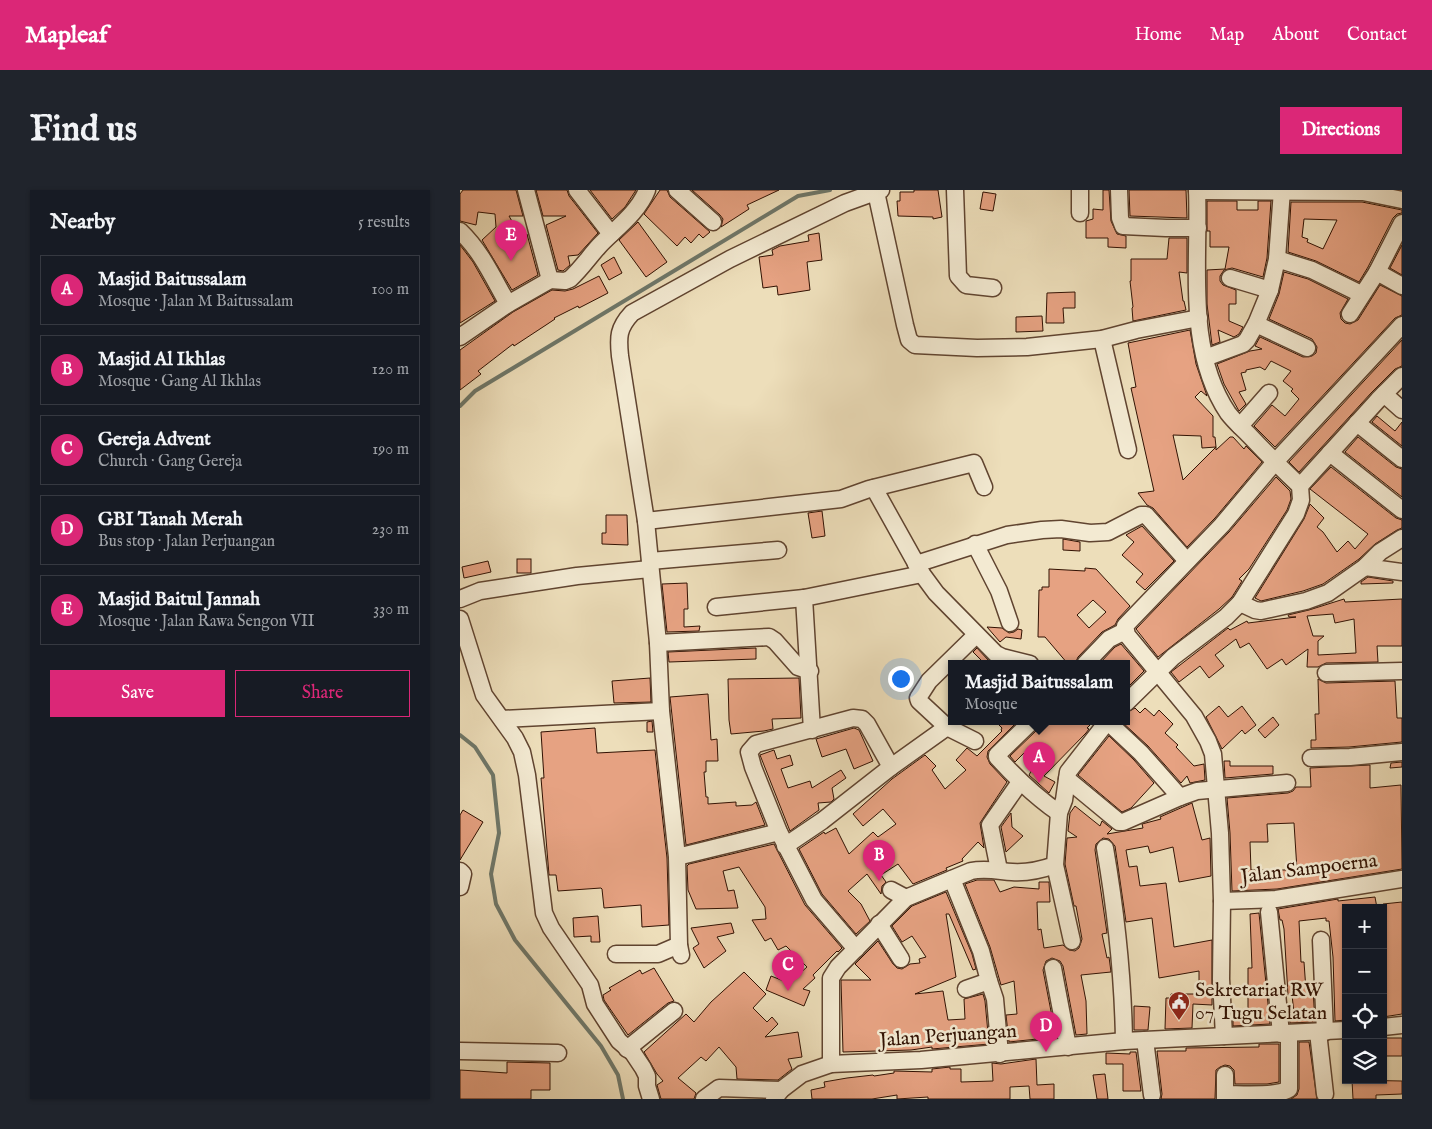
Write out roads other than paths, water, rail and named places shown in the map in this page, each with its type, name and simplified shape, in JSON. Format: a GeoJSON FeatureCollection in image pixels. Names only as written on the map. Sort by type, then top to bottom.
{"type":"FeatureCollection","features":[{"type":"Feature","properties":{"kind":"street"},"geometry":{"type":"LineString","coordinates":[[526,190],[550,280]]}},
{"type":"Feature","properties":{"kind":"street"},"geometry":{"type":"LineString","coordinates":[[577,190],[611,234]]}},
{"type":"Feature","properties":{"kind":"street"},"geometry":{"type":"LineString","coordinates":[[460,337],[508,304],[550,280],[565,281],[570,279],[640,203],[647,190]]}},
{"type":"Feature","properties":{"kind":"street"},"geometry":{"type":"LineString","coordinates":[[677,190],[713,222]]}},
{"type":"Feature","properties":{"kind":"street"},"geometry":{"type":"LineString","coordinates":[[955,190],[958,276],[966,285],[992,288]]}},
{"type":"Feature","properties":{"kind":"street"},"geometry":{"type":"LineString","coordinates":[[1080,190],[1080,213]]}},
{"type":"Feature","properties":{"kind":"street"},"geometry":{"type":"LineString","coordinates":[[1119,190],[1120,218],[1123,226],[1198,228]]}},
{"type":"Feature","properties":{"kind":"street"},"geometry":{"type":"LineString","coordinates":[[1205,358],[1243,344],[1256,324],[1270,290],[1277,259],[1282,190]]}},
{"type":"Feature","properties":{"kind":"street"},"geometry":{"type":"LineString","coordinates":[[616,954],[658,954],[680,950],[677,857],[661,711],[658,643],[646,521],[620,356],[619,331],[622,323],[632,313],[730,259],[845,203],[878,191],[909,340],[919,346],[1027,347],[1102,339],[1136,330],[1199,318]]}},
{"type":"Feature","properties":{"kind":"street"},"geometry":{"type":"LineString","coordinates":[[1300,486],[1240,426],[1217,394],[1205,358],[1199,318],[1197,191],[1363,191],[1402,200]]}},
{"type":"Feature","properties":{"kind":"street"},"geometry":{"type":"LineString","coordinates":[[1350,314],[1377,272],[1402,223]]}},
{"type":"Feature","properties":{"kind":"street"},"geometry":{"type":"LineString","coordinates":[[460,231],[481,254],[508,304]]}},
{"type":"Feature","properties":{"kind":"street"},"geometry":{"type":"LineString","coordinates":[[1277,259],[1312,270],[1362,294]]}},
{"type":"Feature","properties":{"kind":"street"},"geometry":{"type":"LineString","coordinates":[[1377,272],[1402,286]]}},
{"type":"Feature","properties":{"kind":"street"},"geometry":{"type":"LineString","coordinates":[[1230,278],[1270,290]]}},
{"type":"Feature","properties":{"kind":"street"},"geometry":{"type":"LineString","coordinates":[[1256,324],[1307,348]]}},
{"type":"Feature","properties":{"kind":"street"},"geometry":{"type":"LineString","coordinates":[[1224,1036],[1221,979],[1222,901],[1218,790],[1214,754],[1194,716],[1125,631],[1126,623],[1222,525],[1275,462],[1402,325]]}},
{"type":"Feature","properties":{"kind":"street"},"geometry":{"type":"LineString","coordinates":[[1102,339],[1128,450]]}},
{"type":"Feature","properties":{"kind":"street"},"geometry":{"type":"LineString","coordinates":[[1130,699],[1157,671],[1240,603],[1296,514],[1300,500],[1300,486],[1402,376]]}},
{"type":"Feature","properties":{"kind":"street"},"geometry":{"type":"LineString","coordinates":[[1240,426],[1269,393]]}},
{"type":"Feature","properties":{"kind":"street"},"geometry":{"type":"LineString","coordinates":[[1384,394],[1402,410]]}},
{"type":"Feature","properties":{"kind":"street"},"geometry":{"type":"LineString","coordinates":[[1357,423],[1402,458]]}},
{"type":"Feature","properties":{"kind":"street"},"geometry":{"type":"LineString","coordinates":[[1330,453],[1402,510]]}},
{"type":"Feature","properties":{"kind":"street"},"geometry":{"type":"LineString","coordinates":[[646,521],[841,499],[874,488],[974,463],[984,487]]}},
{"type":"Feature","properties":{"kind":"street"},"geometry":{"type":"LineString","coordinates":[[874,488],[919,569],[936,593],[996,654],[1014,660]]}},
{"type":"Feature","properties":{"kind":"street"},"geometry":{"type":"LineString","coordinates":[[716,607],[804,598],[919,569],[975,544],[1007,535],[1062,529],[1100,534],[1108,532],[1141,514],[1146,515],[1187,562]]}},
{"type":"Feature","properties":{"kind":"street"},"geometry":{"type":"LineString","coordinates":[[1240,603],[1261,611],[1328,594],[1365,567],[1380,552],[1402,538]]}},
{"type":"Feature","properties":{"kind":"street"},"geometry":{"type":"LineString","coordinates":[[975,544],[999,591],[1010,623]]}},
{"type":"Feature","properties":{"kind":"street"},"geometry":{"type":"LineString","coordinates":[[460,599],[480,591],[577,576],[650,565],[778,550]]}},
{"type":"Feature","properties":{"kind":"street"},"geometry":{"type":"LineString","coordinates":[[1365,567],[1402,572]]}},
{"type":"Feature","properties":{"kind":"street"},"geometry":{"type":"LineString","coordinates":[[804,598],[810,671],[812,730]]}},
{"type":"Feature","properties":{"kind":"street"},"geometry":{"type":"LineString","coordinates":[[460,619],[484,695],[515,738],[522,752],[527,775],[544,913],[551,928],[590,985],[595,1004],[619,1040],[633,1053],[647,1076],[647,1086],[651,1099]]}},
{"type":"Feature","properties":{"kind":"street"},"geometry":{"type":"LineString","coordinates":[[1089,660],[1109,639],[1125,631]]}},
{"type":"Feature","properties":{"kind":"street"},"geometry":{"type":"LineString","coordinates":[[950,660],[976,635]]}},
{"type":"Feature","properties":{"kind":"street"},"geometry":{"type":"LineString","coordinates":[[658,643],[769,637],[775,641],[798,667],[810,671]]}},
{"type":"Feature","properties":{"kind":"street"},"geometry":{"type":"LineString","coordinates":[[948,662],[929,680],[919,697],[919,701],[947,727],[975,742]]}},
{"type":"Feature","properties":{"kind":"street"},"geometry":{"type":"LineString","coordinates":[[1326,673],[1402,671]]}},
{"type":"Feature","properties":{"kind":"street"},"geometry":{"type":"LineString","coordinates":[[502,719],[661,711]]}},
{"type":"Feature","properties":{"kind":"street"},"geometry":{"type":"LineString","coordinates":[[856,949],[814,900],[782,839],[752,767],[749,752],[756,744],[853,718],[862,719],[867,724],[891,767]]}},
{"type":"Feature","properties":{"kind":"street"},"geometry":{"type":"LineString","coordinates":[[1028,725],[997,757],[1020,782],[1059,813]]}},
{"type":"Feature","properties":{"kind":"street"},"geometry":{"type":"LineString","coordinates":[[1072,941],[1056,865],[1059,813],[1064,800],[1068,772],[1105,725]]}},
{"type":"Feature","properties":{"kind":"street"},"geometry":{"type":"LineString","coordinates":[[1110,725],[1141,753],[1180,796]]}},
{"type":"Feature","properties":{"kind":"street"},"geometry":{"type":"LineString","coordinates":[[677,857],[782,839],[822,821],[891,767],[947,727]]}},
{"type":"Feature","properties":{"kind":"street"},"geometry":{"type":"LineString","coordinates":[[1311,758],[1350,757],[1402,752]]}},
{"type":"Feature","properties":{"kind":"street"},"geometry":{"type":"LineString","coordinates":[[1067,779],[1120,822],[1180,796],[1197,792],[1287,783]]}},
{"type":"Feature","properties":{"kind":"street"},"geometry":{"type":"LineString","coordinates":[[999,870],[990,825],[1020,782]]}},
{"type":"Feature","properties":{"kind":"street"},"geometry":{"type":"LineString","coordinates":[[1105,848],[1117,927],[1124,1006],[1124,1041]]}},
{"type":"Feature","properties":{"kind":"street"},"geometry":{"type":"LineString","coordinates":[[831,1064],[824,976],[838,967],[879,924],[899,894],[980,869],[1026,872],[1056,865]]}},
{"type":"Feature","properties":{"kind":"street"},"geometry":{"type":"LineString","coordinates":[[460,871],[463,874],[460,887]]}},
{"type":"Feature","properties":{"kind":"street"},"geometry":{"type":"LineString","coordinates":[[952,879],[981,951],[995,999],[1000,1054]]}},
{"type":"Feature","properties":{"kind":"street","name":"Jalan Sampoerna"},"geometry":{"type":"LineString","coordinates":[[1222,901],[1276,899],[1402,879]]}},
{"type":"Feature","properties":{"kind":"street"},"geometry":{"type":"LineString","coordinates":[[1225,1075],[1225,1096],[1274,1093],[1289,1089],[1285,1034],[1269,912]]}},
{"type":"Feature","properties":{"kind":"street"},"geometry":{"type":"LineString","coordinates":[[879,924],[901,959]]}},
{"type":"Feature","properties":{"kind":"street"},"geometry":{"type":"LineString","coordinates":[[1322,940],[1322,1032],[1325,1094]]}},
{"type":"Feature","properties":{"kind":"street"},"geometry":{"type":"LineString","coordinates":[[1053,968],[1068,1046]]}},
{"type":"Feature","properties":{"kind":"street"},"geometry":{"type":"LineString","coordinates":[[966,989],[989,981]]}},
{"type":"Feature","properties":{"kind":"street"},"geometry":{"type":"LineString","coordinates":[[627,1049],[674,1011]]}},
{"type":"Feature","properties":{"kind":"street"},"geometry":{"type":"LineString","coordinates":[[1387,1027],[1402,1025]]}},
{"type":"Feature","properties":{"kind":"street","name":"Jalan Perjuangan"},"geometry":{"type":"LineString","coordinates":[[777,1095],[802,1074],[831,1064],[1000,1054],[1124,1041],[1342,1030]]}},
{"type":"Feature","properties":{"kind":"street"},"geometry":{"type":"LineString","coordinates":[[1145,1040],[1152,1096]]}},
{"type":"Feature","properties":{"kind":"street"},"geometry":{"type":"LineString","coordinates":[[460,1051],[558,1053]]}},
{"type":"Feature","properties":{"kind":"street"},"geometry":{"type":"LineString","coordinates":[[704,1099],[719,1088],[777,1095]]}},
{"type":"Feature","properties":{"kind":"waterway"},"geometry":{"type":"LineString","coordinates":[[460,406],[475,391],[798,196],[830,190]]}},
{"type":"Feature","properties":{"kind":"waterway"},"geometry":{"type":"LineString","coordinates":[[460,735],[475,747],[493,775],[499,833],[491,874],[496,904],[515,940],[601,1046],[618,1075],[623,1099]]}},
{"type":"Feature","properties":{"kind":"place","name":"Masjid Baitul Jannah"},"geometry":{"type":"Point","coordinates":[511,261]}},
{"type":"Feature","properties":{"kind":"place","name":"Masjid Baitussalam"},"geometry":{"type":"Point","coordinates":[1039,783]}},
{"type":"Feature","properties":{"kind":"place","name":"Masjid Al Ikhlas"},"geometry":{"type":"Point","coordinates":[879,881]}},
{"type":"Feature","properties":{"kind":"place","name":"Gereja Advent"},"geometry":{"type":"Point","coordinates":[788,991]}},
{"type":"Feature","properties":{"kind":"place","name":"Sekretariat RW 07 Tugu Selatan"},"geometry":{"type":"Point","coordinates":[1179,1021]}},
{"type":"Feature","properties":{"kind":"place","name":"GBI Tanah Merah"},"geometry":{"type":"Point","coordinates":[1046,1052]}}]}
